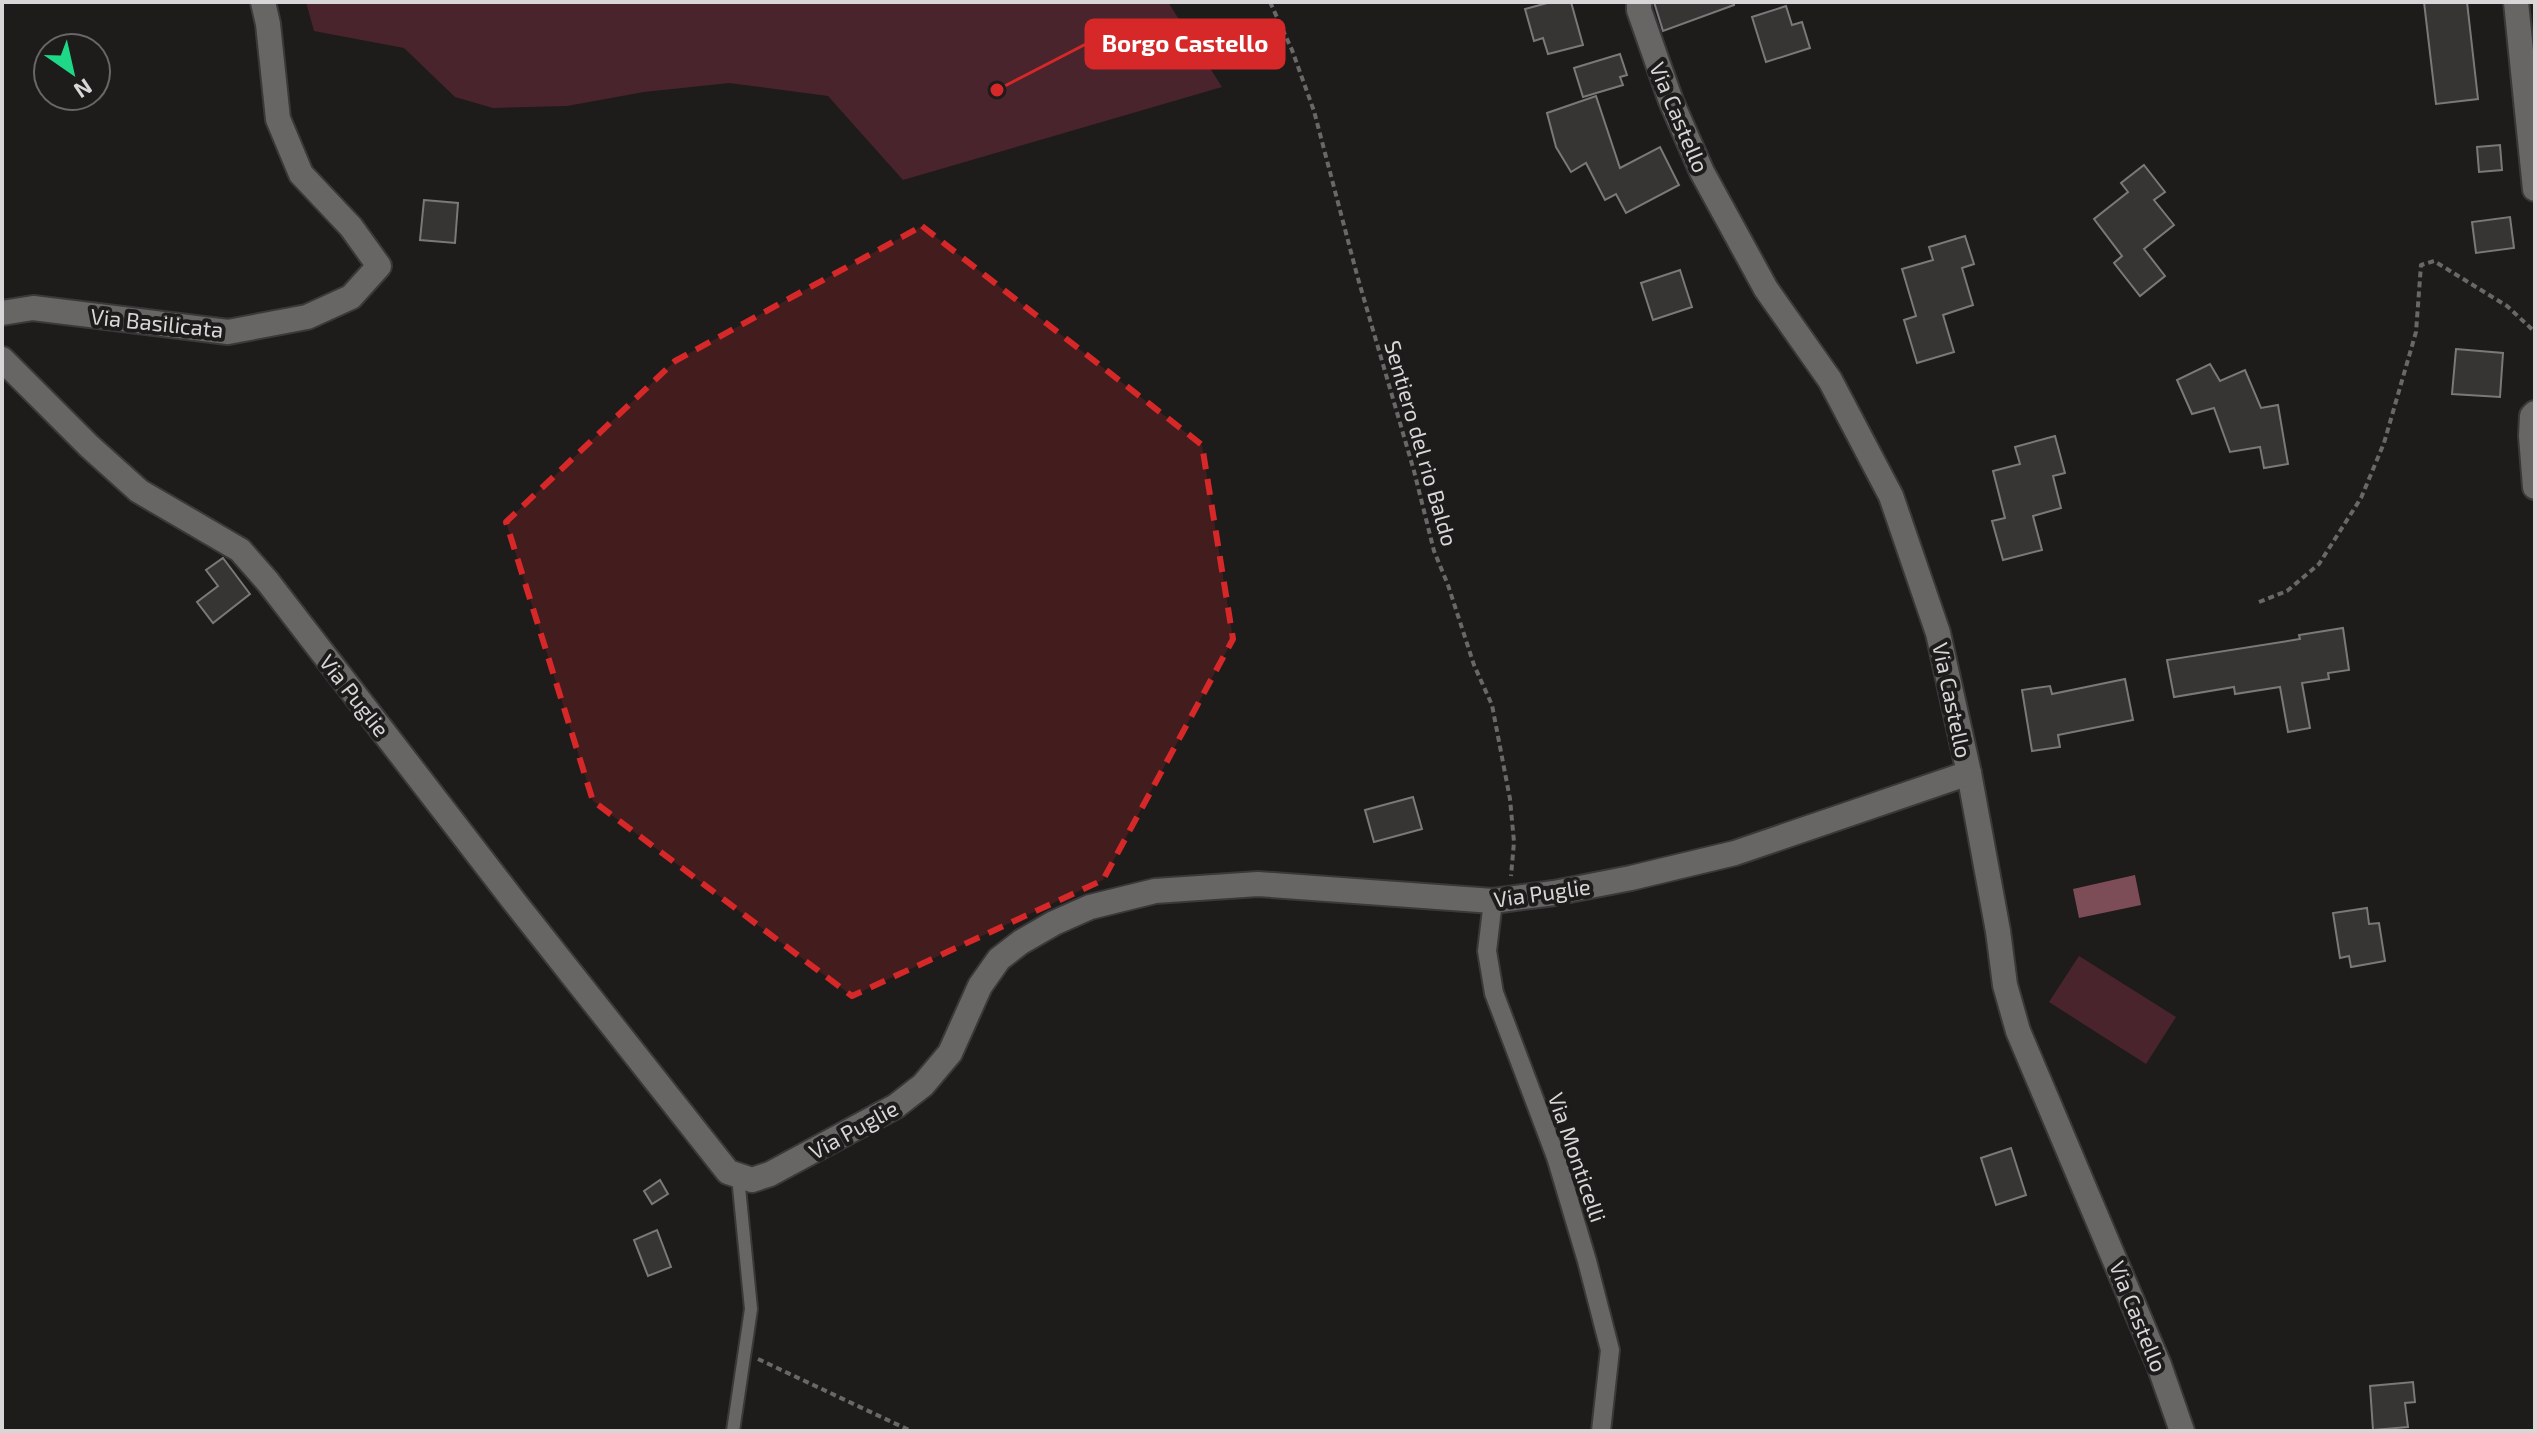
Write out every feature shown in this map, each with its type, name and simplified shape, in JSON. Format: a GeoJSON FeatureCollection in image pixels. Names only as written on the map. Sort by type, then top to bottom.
{"type":"FeatureCollection","features":[{"type":"Feature","properties":{"kind":"street","name":"Via Basilicata"},"geometry":{"type":"LineString","coordinates":[[2,313],[33,308],[228,332],[307,317],[351,297],[379,266],[351,227],[301,174],[278,119],[263,2]]}},
{"type":"Feature","properties":{"kind":"street","name":"Via Castello"},"geometry":{"type":"LineString","coordinates":[[1639,2],[1639,10],[1671,101],[1702,172],[1766,289],[1830,380],[1891,496],[1938,633],[1969,773],[2005,985],[2018,1031],[2159,1365],[2182,1431]]}},
{"type":"Feature","properties":{"kind":"street"},"geometry":{"type":"LineString","coordinates":[[2516,2],[2535,189]]}},
{"type":"Feature","properties":{"kind":"street","name":"Via Puglie"},"geometry":{"type":"LineString","coordinates":[[2,359],[139,491],[240,550],[728,1172],[752,1180],[770,1174],[896,1106],[923,1085],[950,1053],[980,986],[999,959],[1043,929],[1090,907],[1155,891],[1258,884],[1501,900],[1554,893],[1735,853],[1969,773]]}},
{"type":"Feature","properties":{"kind":"street"},"geometry":{"type":"LineString","coordinates":[[2535,413],[2532,416],[2531,436],[2535,487]]}},
{"type":"Feature","properties":{"kind":"street","name":"Via Monticelli"},"geometry":{"type":"LineString","coordinates":[[1501,900],[1487,951],[1494,993],[1556,1157],[1610,1350],[1601,1431]]}},
{"type":"Feature","properties":{"kind":"lane"},"geometry":{"type":"LineString","coordinates":[[733,1431],[751,1309],[738,1177]]}},
{"type":"Feature","properties":{"kind":"path","name":"Sentiero del rio Baldo"},"geometry":{"type":"LineString","coordinates":[[1270,2],[1292,50],[1314,111],[1434,551],[1474,665],[1492,705],[1510,799],[1514,842],[1501,900]]}},
{"type":"Feature","properties":{"kind":"path"},"geometry":{"type":"LineString","coordinates":[[2259,602],[2287,591],[2319,564],[2361,498],[2384,443],[2416,332],[2421,265],[2434,261],[2507,306],[2535,332]]}},
{"type":"Feature","properties":{"kind":"path"},"geometry":{"type":"LineString","coordinates":[[745,1353],[911,1431]]}},
{"type":"Feature","properties":{"kind":"highlighted area"},"geometry":{"type":"Polygon","coordinates":[[[922,226],[1202,445],[1233,639],[1103,880],[852,996],[593,801],[506,522],[675,361],[922,226]]]}},
{"type":"Feature","properties":{"kind":"shaded area"},"geometry":{"type":"Polygon","coordinates":[[[306,2],[1168,2],[1222,87],[903,180],[828,96],[729,83],[644,92],[567,106],[493,108],[455,97],[404,48],[314,31],[306,2]]]}},
{"type":"Feature","properties":{"kind":"shaded area"},"geometry":{"type":"Polygon","coordinates":[[[2135,875],[2141,905],[2079,918],[2073,889],[2135,875]]]}},
{"type":"Feature","properties":{"kind":"shaded area"},"geometry":{"type":"Polygon","coordinates":[[[2079,956],[2176,1017],[2146,1064],[2049,1002],[2079,956]]]}},
{"type":"Feature","properties":{"kind":"building"},"geometry":{"type":"Polygon","coordinates":[[[1551,2],[1571,2],[1583,45],[1548,54],[1543,38],[1534,41],[1525,9],[1551,2]]]}},
{"type":"Feature","properties":{"kind":"building"},"geometry":{"type":"Polygon","coordinates":[[[1654,2],[1734,2],[1734,5],[1663,31],[1654,2]]]}},
{"type":"Feature","properties":{"kind":"building"},"geometry":{"type":"Polygon","coordinates":[[[2424,2],[2467,2],[2478,99],[2436,104],[2424,2]]]}},
{"type":"Feature","properties":{"kind":"building"},"geometry":{"type":"Polygon","coordinates":[[[1786,6],[1792,25],[1802,22],[1810,48],[1766,62],[1752,17],[1786,6]]]}},
{"type":"Feature","properties":{"kind":"building"},"geometry":{"type":"Polygon","coordinates":[[[1620,54],[1627,75],[1620,77],[1623,85],[1583,97],[1574,68],[1620,54]]]}},
{"type":"Feature","properties":{"kind":"building"},"geometry":{"type":"Polygon","coordinates":[[[1596,96],[1620,168],[1660,147],[1679,185],[1626,213],[1616,194],[1605,200],[1586,163],[1571,172],[1556,147],[1547,113],[1596,96]]]}},
{"type":"Feature","properties":{"kind":"building"},"geometry":{"type":"Polygon","coordinates":[[[2500,145],[2502,170],[2479,172],[2477,147],[2500,145]]]}},
{"type":"Feature","properties":{"kind":"building"},"geometry":{"type":"Polygon","coordinates":[[[2144,165],[2165,192],[2154,200],[2174,225],[2144,249],[2165,276],[2140,296],[2114,263],[2122,256],[2094,219],[2128,192],[2121,183],[2144,165]]]}},
{"type":"Feature","properties":{"kind":"building"},"geometry":{"type":"Polygon","coordinates":[[[424,200],[458,203],[455,243],[420,240],[424,200]]]}},
{"type":"Feature","properties":{"kind":"building"},"geometry":{"type":"Polygon","coordinates":[[[2510,217],[2514,248],[2476,253],[2472,222],[2510,217]]]}},
{"type":"Feature","properties":{"kind":"building"},"geometry":{"type":"Polygon","coordinates":[[[1965,236],[1974,264],[1962,268],[1973,305],[1943,315],[1954,352],[1917,363],[1904,320],[1916,316],[1902,269],[1933,260],[1929,247],[1965,236]]]}},
{"type":"Feature","properties":{"kind":"building"},"geometry":{"type":"Polygon","coordinates":[[[1680,270],[1692,307],[1653,320],[1641,283],[1680,270]]]}},
{"type":"Feature","properties":{"kind":"building"},"geometry":{"type":"Polygon","coordinates":[[[2456,349],[2503,353],[2500,397],[2452,394],[2456,349]]]}},
{"type":"Feature","properties":{"kind":"building"},"geometry":{"type":"Polygon","coordinates":[[[2210,364],[2220,381],[2245,370],[2261,408],[2278,405],[2288,464],[2264,468],[2260,447],[2230,452],[2214,408],[2192,414],[2177,380],[2210,364]]]}},
{"type":"Feature","properties":{"kind":"building"},"geometry":{"type":"Polygon","coordinates":[[[2055,436],[2065,473],[2053,476],[2061,508],[2033,516],[2042,550],[2003,560],[1992,521],[2005,518],[1993,471],[2020,464],[2015,447],[2055,436]]]}},
{"type":"Feature","properties":{"kind":"building"},"geometry":{"type":"Polygon","coordinates":[[[223,558],[250,594],[213,623],[197,602],[218,586],[206,570],[223,558]]]}},
{"type":"Feature","properties":{"kind":"building"},"geometry":{"type":"Polygon","coordinates":[[[2343,628],[2349,670],[2328,673],[2329,679],[2302,683],[2310,728],[2288,732],[2280,687],[2235,694],[2234,687],[2174,697],[2167,660],[2300,639],[2299,635],[2343,628]]]}},
{"type":"Feature","properties":{"kind":"building"},"geometry":{"type":"Polygon","coordinates":[[[2125,679],[2133,720],[2058,735],[2060,747],[2032,751],[2022,690],[2050,686],[2052,694],[2125,679]]]}},
{"type":"Feature","properties":{"kind":"building"},"geometry":{"type":"Polygon","coordinates":[[[1413,797],[1422,829],[1374,842],[1365,810],[1413,797]]]}},
{"type":"Feature","properties":{"kind":"building"},"geometry":{"type":"Polygon","coordinates":[[[2367,908],[2369,924],[2379,923],[2385,961],[2351,967],[2349,956],[2340,958],[2333,913],[2367,908]]]}},
{"type":"Feature","properties":{"kind":"building"},"geometry":{"type":"Polygon","coordinates":[[[2011,1148],[2026,1195],[1996,1205],[1981,1158],[2011,1148]]]}},
{"type":"Feature","properties":{"kind":"building"},"geometry":{"type":"Polygon","coordinates":[[[660,1180],[668,1194],[652,1204],[644,1191],[660,1180]]]}},
{"type":"Feature","properties":{"kind":"building"},"geometry":{"type":"Polygon","coordinates":[[[657,1230],[671,1267],[648,1276],[634,1240],[657,1230]]]}},
{"type":"Feature","properties":{"kind":"building"},"geometry":{"type":"Polygon","coordinates":[[[2413,1382],[2415,1402],[2405,1403],[2408,1427],[2373,1430],[2370,1386],[2413,1382]]]}},
{"type":"Feature","properties":{"kind":"place","name":"Borgo Castello"},"geometry":{"type":"Point","coordinates":[997,90]}}]}
